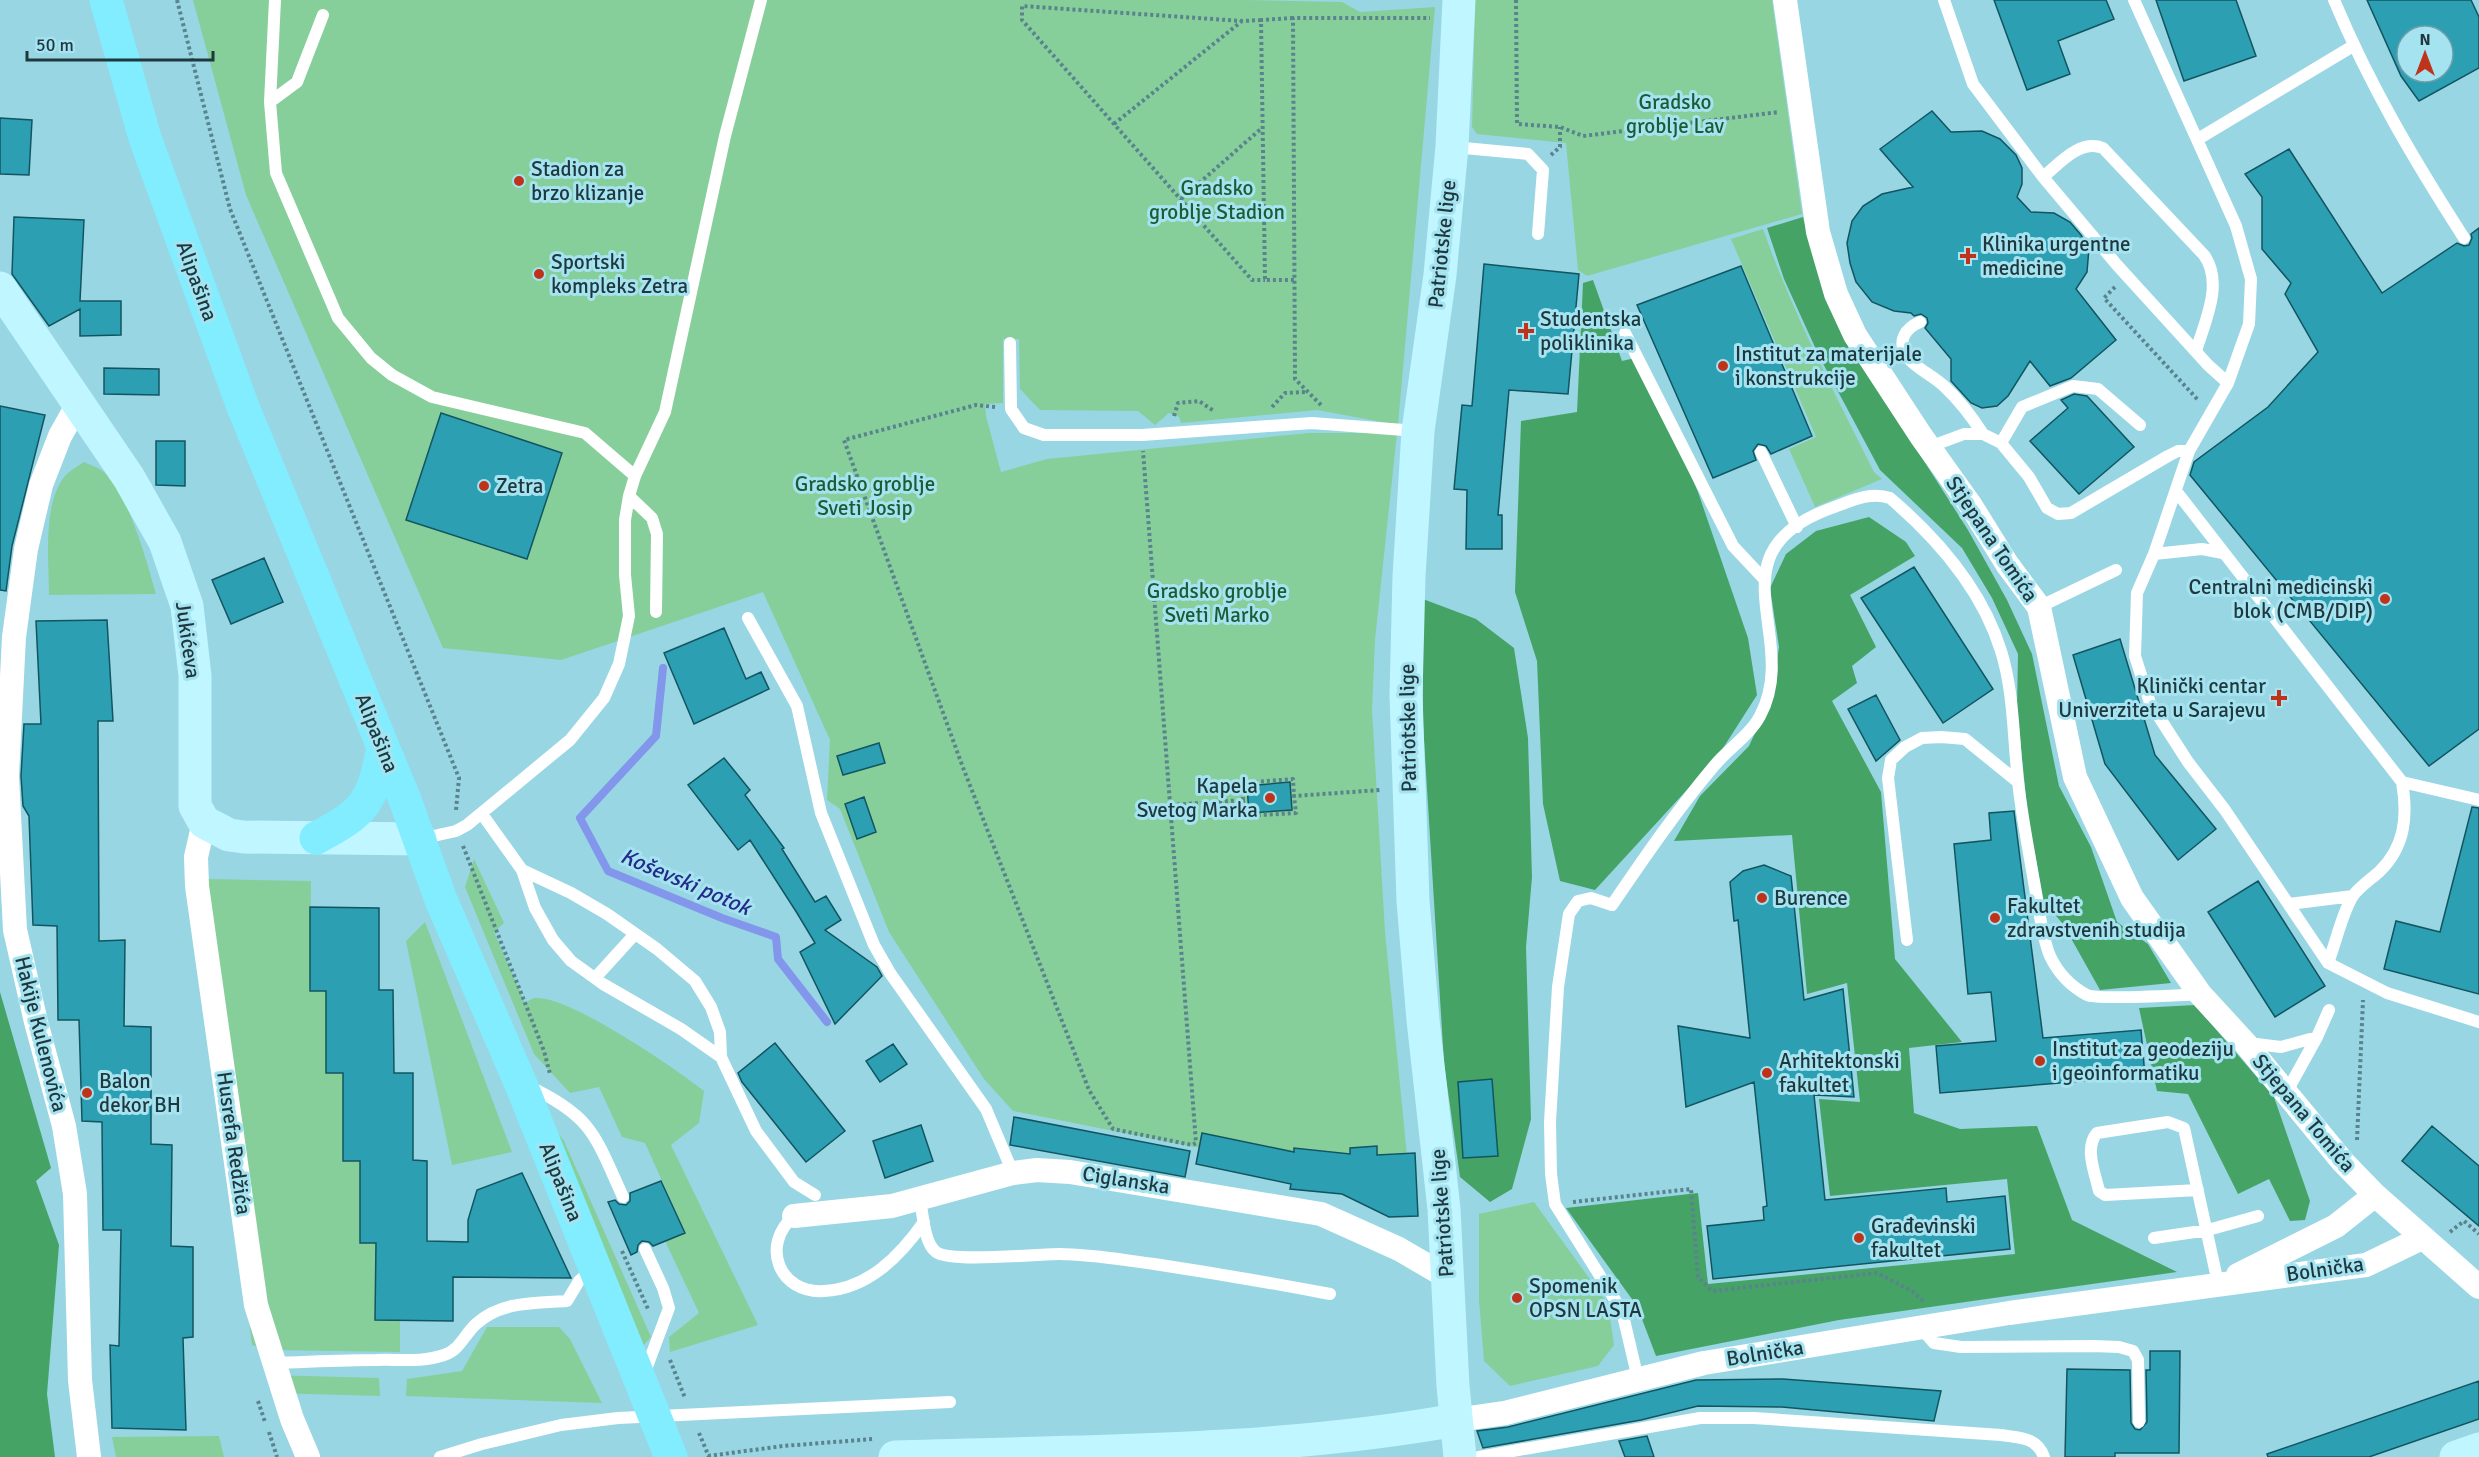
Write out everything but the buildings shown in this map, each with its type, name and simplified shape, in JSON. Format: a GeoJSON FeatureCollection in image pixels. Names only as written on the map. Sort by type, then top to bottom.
{"type":"FeatureCollection","features":[{"type":"Feature","properties":{"kind":"main road","name":"Alipašina"},"geometry":{"type":"LineString","coordinates":[[106,0],[145,138],[243,407],[420,839],[441,900],[520,1082],[608,1257],[642,1382],[671,1457]]}},
{"type":"Feature","properties":{"kind":"main road"},"geometry":{"type":"LineString","coordinates":[[316,838],[348,822],[364,806],[375,786],[383,748]]}},
{"type":"Feature","properties":{"kind":"street","name":"Stjepana Tomića"},"geometry":{"type":"LineString","coordinates":[[1785,0],[1818,232],[1826,265],[1855,335],[2039,607],[2075,777],[2132,898],[2200,994],[2245,1043],[2343,1162],[2375,1195],[2479,1287]]}},
{"type":"Feature","properties":{"kind":"street","name":"Patriotske lige"},"geometry":{"type":"LineString","coordinates":[[1459,8],[1452,146],[1440,275],[1418,431],[1409,576],[1408,788],[1415,925],[1444,1209],[1460,1457]]}},
{"type":"Feature","properties":{"kind":"street","name":"Jukićeva"},"geometry":{"type":"LineString","coordinates":[[0,288],[129,478],[165,542],[187,606],[195,676],[195,806],[204,822]]}},
{"type":"Feature","properties":{"kind":"street","name":"Hakije Kulenovića"},"geometry":{"type":"LineString","coordinates":[[78,404],[60,436],[41,485],[26,549],[14,637],[8,776],[15,930],[36,1022],[64,1126],[75,1194],[80,1380],[88,1457]]}},
{"type":"Feature","properties":{"kind":"street"},"geometry":{"type":"LineString","coordinates":[[204,822],[229,835],[420,839]]}},
{"type":"Feature","properties":{"kind":"street","name":"Husrefa Redžića"},"geometry":{"type":"LineString","coordinates":[[204,822],[196,857],[197,886],[256,1305],[292,1419],[308,1457]]}},
{"type":"Feature","properties":{"kind":"street","name":"Ciglanska"},"geometry":{"type":"LineString","coordinates":[[794,1216],[861,1211],[922,1211],[1013,1173],[1037,1170],[1070,1172],[1321,1214],[1399,1249],[1447,1277]]}},
{"type":"Feature","properties":{"kind":"street","name":"Bolnička"},"geometry":{"type":"LineString","coordinates":[[2220,1283],[2336,1226],[2375,1195]]}},
{"type":"Feature","properties":{"kind":"street","name":"Bolnička"},"geometry":{"type":"LineString","coordinates":[[887,1448],[1233,1447],[1388,1432],[1505,1413],[1704,1363],[1948,1323],[2220,1283],[2366,1265],[2422,1238]]}},
{"type":"Feature","properties":{"kind":"street"},"geometry":{"type":"LineString","coordinates":[[2456,1457],[2479,1449]]}},
{"type":"Feature","properties":{"kind":"lane"},"geometry":{"type":"LineString","coordinates":[[275,0],[270,102],[276,172],[338,318],[371,358],[392,375],[432,397],[585,432],[635,476]]}},
{"type":"Feature","properties":{"kind":"lane"},"geometry":{"type":"LineString","coordinates":[[420,839],[456,831],[482,814],[570,740],[604,698],[619,664],[629,616],[625,575],[625,520],[629,496],[635,476],[665,412],[725,136],[761,0]]}},
{"type":"Feature","properties":{"kind":"lane"},"geometry":{"type":"LineString","coordinates":[[1944,0],[1973,84],[2043,177],[2126,275],[2228,383]]}},
{"type":"Feature","properties":{"kind":"lane"},"geometry":{"type":"LineString","coordinates":[[2134,0],[2236,226],[2251,279],[2249,324],[2228,383],[2189,451],[2154,554],[2137,593],[2135,656],[2150,703],[2188,762],[2225,810],[2328,963],[2387,993],[2479,1022]]}},
{"type":"Feature","properties":{"kind":"lane"},"geometry":{"type":"LineString","coordinates":[[2334,0],[2353,46],[2403,142],[2464,238]]}},
{"type":"Feature","properties":{"kind":"lane"},"geometry":{"type":"LineString","coordinates":[[270,102],[297,82],[323,15]]}},
{"type":"Feature","properties":{"kind":"lane"},"geometry":{"type":"LineString","coordinates":[[2198,139],[2353,46]]}},
{"type":"Feature","properties":{"kind":"lane"},"geometry":{"type":"LineString","coordinates":[[2043,177],[2079,148],[2093,144],[2103,148],[2204,255],[2213,273],[2214,288],[2196,351]]}},
{"type":"Feature","properties":{"kind":"lane"},"geometry":{"type":"LineString","coordinates":[[1452,146],[1528,154],[1543,170],[1538,234]]}},
{"type":"Feature","properties":{"kind":"lane"},"geometry":{"type":"LineString","coordinates":[[1920,322],[1910,326],[1903,335],[1902,346],[1906,356],[1945,386],[1965,408],[1983,434]]}},
{"type":"Feature","properties":{"kind":"lane"},"geometry":{"type":"LineString","coordinates":[[1625,333],[1733,546],[1763,578]]}},
{"type":"Feature","properties":{"kind":"lane"},"geometry":{"type":"LineString","coordinates":[[1010,343],[1011,409],[1024,428],[1044,435],[1142,435],[1312,423],[1418,431]]}},
{"type":"Feature","properties":{"kind":"lane"},"geometry":{"type":"LineString","coordinates":[[2001,443],[2022,407],[2073,386],[2098,388],[2140,425]]}},
{"type":"Feature","properties":{"kind":"lane"},"geometry":{"type":"LineString","coordinates":[[1929,447],[1964,434],[1983,434],[2001,443],[2029,477],[2047,508],[2058,514],[2071,513],[2178,451],[2189,451]]}},
{"type":"Feature","properties":{"kind":"lane"},"geometry":{"type":"LineString","coordinates":[[1761,452],[1797,527]]}},
{"type":"Feature","properties":{"kind":"lane"},"geometry":{"type":"LineString","coordinates":[[2176,491],[2402,782],[2406,804],[2404,830],[2396,850],[2382,869],[2353,896],[2328,963]]}},
{"type":"Feature","properties":{"kind":"lane"},"geometry":{"type":"LineString","coordinates":[[1638,1378],[1622,1311],[1555,1204],[1551,1174],[1550,1122],[1557,987],[1569,914],[1578,901],[1591,898],[1612,905],[1648,852],[1715,765],[1758,719],[1766,705],[1773,668],[1763,578],[1770,557],[1784,534],[1825,511],[1869,495],[1880,495],[1890,498],[1934,540],[1960,572],[1984,609],[2001,649],[2008,677],[2018,782],[2026,836],[2049,954],[2070,984],[2090,996],[2200,994]]}},
{"type":"Feature","properties":{"kind":"lane"},"geometry":{"type":"LineString","coordinates":[[629,496],[652,518],[657,534],[656,612]]}},
{"type":"Feature","properties":{"kind":"lane"},"geometry":{"type":"LineString","coordinates":[[2154,554],[2202,549],[2223,553]]}},
{"type":"Feature","properties":{"kind":"lane"},"geometry":{"type":"LineString","coordinates":[[2039,607],[2116,570]]}},
{"type":"Feature","properties":{"kind":"lane"},"geometry":{"type":"LineString","coordinates":[[748,618],[797,706],[821,813],[874,945],[890,973],[986,1109],[1013,1173]]}},
{"type":"Feature","properties":{"kind":"lane"},"geometry":{"type":"LineString","coordinates":[[1907,940],[1888,778],[1891,760],[1905,747],[1922,738],[1965,739],[2018,782]]}},
{"type":"Feature","properties":{"kind":"lane"},"geometry":{"type":"LineString","coordinates":[[2402,782],[2479,800]]}},
{"type":"Feature","properties":{"kind":"lane"},"geometry":{"type":"LineString","coordinates":[[482,814],[522,870],[535,908],[553,940],[571,961],[595,978],[681,1029],[721,1057]]}},
{"type":"Feature","properties":{"kind":"lane"},"geometry":{"type":"LineString","coordinates":[[522,870],[571,893],[635,934],[695,981],[711,1007],[720,1032],[721,1057],[756,1131],[794,1182],[815,1195]]}},
{"type":"Feature","properties":{"kind":"lane"},"geometry":{"type":"LineString","coordinates":[[2289,904],[2353,896]]}},
{"type":"Feature","properties":{"kind":"lane"},"geometry":{"type":"LineString","coordinates":[[595,978],[635,934]]}},
{"type":"Feature","properties":{"kind":"lane"},"geometry":{"type":"LineString","coordinates":[[2286,1092],[2317,1037],[2329,1010]]}},
{"type":"Feature","properties":{"kind":"lane"},"geometry":{"type":"LineString","coordinates":[[2245,1043],[2281,1047],[2317,1037]]}},
{"type":"Feature","properties":{"kind":"lane"},"geometry":{"type":"LineString","coordinates":[[520,1082],[557,1100],[579,1115],[599,1143],[623,1197]]}},
{"type":"Feature","properties":{"kind":"lane"},"geometry":{"type":"LineString","coordinates":[[2198,1190],[2106,1195],[2099,1191],[2090,1149],[2091,1139],[2097,1133],[2175,1123],[2184,1128],[2220,1283]]}},
{"type":"Feature","properties":{"kind":"lane"},"geometry":{"type":"LineString","coordinates":[[794,1216],[783,1226],[777,1238],[775,1252],[789,1280],[803,1289],[822,1292],[855,1284],[894,1260],[922,1211]]}},
{"type":"Feature","properties":{"kind":"lane"},"geometry":{"type":"LineString","coordinates":[[922,1211],[930,1245],[944,1256],[1060,1254],[1106,1256],[1330,1294]]}},
{"type":"Feature","properties":{"kind":"lane"},"geometry":{"type":"LineString","coordinates":[[2154,1238],[2208,1230],[2258,1216]]}},
{"type":"Feature","properties":{"kind":"lane"},"geometry":{"type":"LineString","coordinates":[[642,1382],[658,1332],[669,1308],[663,1288],[645,1249]]}},
{"type":"Feature","properties":{"kind":"lane"},"geometry":{"type":"LineString","coordinates":[[274,1363],[376,1359],[414,1361],[447,1354],[459,1347],[466,1334],[490,1314],[510,1306],[567,1301],[579,1281],[608,1257]]}},
{"type":"Feature","properties":{"kind":"lane"},"geometry":{"type":"LineString","coordinates":[[1921,1328],[1934,1342],[1961,1347],[2093,1346],[2119,1347],[2133,1351],[2138,1360],[2139,1422]]}},
{"type":"Feature","properties":{"kind":"lane"},"geometry":{"type":"LineString","coordinates":[[440,1457],[482,1444],[561,1425],[618,1418],[950,1402]]}},
{"type":"Feature","properties":{"kind":"lane"},"geometry":{"type":"LineString","coordinates":[[1479,1457],[1677,1421],[1754,1418],[2001,1435],[2030,1439],[2040,1447],[2044,1457]]}},
{"type":"Feature","properties":{"kind":"path"},"geometry":{"type":"LineString","coordinates":[[177,0],[230,209],[459,778],[456,831],[544,1051],[557,1100]]}},
{"type":"Feature","properties":{"kind":"path"},"geometry":{"type":"LineString","coordinates":[[1516,0],[1517,124],[1560,127],[1583,136],[1779,112]]}},
{"type":"Feature","properties":{"kind":"path"},"geometry":{"type":"LineString","coordinates":[[1294,280],[1252,280],[1022,20],[1022,6],[1242,21],[1459,8]]}},
{"type":"Feature","properties":{"kind":"path"},"geometry":{"type":"LineString","coordinates":[[1293,18],[1295,380],[1340,425]]}},
{"type":"Feature","properties":{"kind":"path"},"geometry":{"type":"LineString","coordinates":[[1262,20],[1265,280]]}},
{"type":"Feature","properties":{"kind":"path"},"geometry":{"type":"LineString","coordinates":[[1114,124],[1242,21]]}},
{"type":"Feature","properties":{"kind":"path"},"geometry":{"type":"LineString","coordinates":[[1181,200],[1264,127]]}},
{"type":"Feature","properties":{"kind":"path"},"geometry":{"type":"LineString","coordinates":[[1540,167],[1560,147],[1560,127]]}},
{"type":"Feature","properties":{"kind":"path"},"geometry":{"type":"LineString","coordinates":[[2126,275],[2104,298],[2211,413]]}},
{"type":"Feature","properties":{"kind":"path"},"geometry":{"type":"LineString","coordinates":[[1260,408],[1272,407],[1285,393],[1307,392]]}},
{"type":"Feature","properties":{"kind":"path"},"geometry":{"type":"LineString","coordinates":[[1167,433],[1178,403],[1199,401],[1213,411],[1224,410]]}},
{"type":"Feature","properties":{"kind":"path"},"geometry":{"type":"LineString","coordinates":[[1011,409],[976,405],[844,440],[962,765],[1089,1090],[1113,1129],[1192,1145],[1196,1143],[1142,435]]}},
{"type":"Feature","properties":{"kind":"path"},"geometry":{"type":"LineString","coordinates":[[1293,779],[1296,813],[1244,816],[1243,800],[1242,783],[1293,779]]}},
{"type":"Feature","properties":{"kind":"path"},"geometry":{"type":"LineString","coordinates":[[1294,796],[1408,788]]}},
{"type":"Feature","properties":{"kind":"path"},"geometry":{"type":"LineString","coordinates":[[1171,805],[1243,800]]}},
{"type":"Feature","properties":{"kind":"path"},"geometry":{"type":"LineString","coordinates":[[2358,1113],[2363,981]]}},
{"type":"Feature","properties":{"kind":"path"},"geometry":{"type":"LineString","coordinates":[[1555,1204],[1691,1189],[1698,1277],[1712,1291],[1877,1273],[1912,1291],[1948,1323]]}},
{"type":"Feature","properties":{"kind":"path"},"geometry":{"type":"LineString","coordinates":[[2453,1230],[2464,1221],[2479,1234]]}},
{"type":"Feature","properties":{"kind":"path"},"geometry":{"type":"LineString","coordinates":[[608,1257],[658,1332],[688,1404]]}},
{"type":"Feature","properties":{"kind":"path"},"geometry":{"type":"LineString","coordinates":[[696,1425],[709,1456],[783,1446],[887,1448]]}},
{"type":"Feature","properties":{"kind":"green space"},"geometry":{"type":"Polygon","coordinates":[[[193,0],[1248,0],[1342,2],[1360,12],[1435,7],[1398,425],[1317,410],[1181,423],[1179,417],[1169,413],[1155,425],[1138,411],[1040,410],[1020,389],[1019,339],[1003,339],[1003,403],[985,404],[1001,472],[1047,459],[1309,433],[1397,433],[1375,640],[1372,710],[1385,932],[1407,1156],[1337,1156],[1194,1147],[1013,1111],[984,1079],[889,932],[840,809],[827,800],[830,740],[763,592],[561,660],[443,648],[246,195],[193,0]]]}},
{"type":"Feature","properties":{"kind":"green space","name":"Gradsko groblje Lav"},"geometry":{"type":"Polygon","coordinates":[[[1475,0],[1772,0],[1802,214],[1587,276],[1578,270],[1566,143],[1477,134],[1472,127],[1475,0]]]}},
{"type":"Feature","properties":{"kind":"green space"},"geometry":{"type":"Polygon","coordinates":[[[1803,217],[1817,270],[1917,450],[1968,530],[2007,600],[2032,654],[2059,786],[2091,847],[2117,922],[2148,944],[2171,983],[2100,990],[2063,924],[2044,902],[2028,817],[2017,708],[2018,654],[1992,598],[1962,548],[1880,470],[1819,356],[1784,279],[1767,228],[1803,217]]]}},
{"type":"Feature","properties":{"kind":"green space"},"geometry":{"type":"Polygon","coordinates":[[[1763,229],[1787,292],[1815,352],[1874,472],[1882,479],[1815,507],[1789,449],[1816,437],[1731,239],[1763,229]]]}},
{"type":"Feature","properties":{"kind":"green space"},"geometry":{"type":"Polygon","coordinates":[[[1593,280],[1622,361],[1639,357],[1698,492],[1748,638],[1757,695],[1718,756],[1595,890],[1560,881],[1543,804],[1537,661],[1515,592],[1521,421],[1577,412],[1583,283],[1593,280]]]}},
{"type":"Feature","properties":{"kind":"green space"},"geometry":{"type":"Polygon","coordinates":[[[84,462],[105,473],[122,497],[136,530],[156,594],[49,595],[48,533],[53,502],[65,476],[84,462]]]}},
{"type":"Feature","properties":{"kind":"green space"},"geometry":{"type":"Polygon","coordinates":[[[1869,517],[1906,542],[1915,556],[1850,595],[1876,647],[1852,666],[1857,683],[1832,701],[1881,792],[1895,959],[1962,1042],[1909,1048],[1914,1113],[1960,1129],[2037,1126],[2072,1220],[2177,1272],[1839,1320],[1656,1356],[1637,1306],[1566,1208],[1698,1193],[1708,1284],[2015,1254],[2007,1179],[1830,1196],[1819,1099],[1860,1102],[1847,983],[1807,994],[1792,835],[1674,841],[1700,796],[1749,746],[1772,696],[1779,647],[1770,588],[1786,554],[1816,531],[1869,517]]]}},
{"type":"Feature","properties":{"kind":"green space"},"geometry":{"type":"Polygon","coordinates":[[[1423,599],[1476,619],[1514,648],[1528,738],[1532,877],[1526,947],[1531,1119],[1512,1189],[1490,1202],[1460,1177],[1444,1063],[1423,724],[1423,599]]]}},
{"type":"Feature","properties":{"kind":"green space"},"geometry":{"type":"Polygon","coordinates":[[[474,859],[504,923],[494,932],[525,1003],[538,998],[554,1001],[574,1009],[648,1051],[704,1091],[699,1123],[671,1145],[758,1325],[670,1352],[669,1337],[699,1313],[665,1241],[685,1232],[645,1143],[622,1137],[599,1087],[570,1093],[534,1054],[465,887],[474,859]]]}},
{"type":"Feature","properties":{"kind":"green space"},"geometry":{"type":"Polygon","coordinates":[[[207,879],[311,881],[310,990],[326,991],[326,1072],[343,1073],[360,1161],[360,1242],[376,1243],[400,1320],[400,1352],[268,1350],[252,1345],[196,898],[207,879]]]}},
{"type":"Feature","properties":{"kind":"green space"},"geometry":{"type":"Polygon","coordinates":[[[425,922],[512,1152],[452,1165],[406,941],[425,922]]]}},
{"type":"Feature","properties":{"kind":"green space"},"geometry":{"type":"Polygon","coordinates":[[[0,992],[51,1168],[36,1181],[59,1245],[47,1394],[55,1457],[0,1457],[0,992]]]}},
{"type":"Feature","properties":{"kind":"green space"},"geometry":{"type":"Polygon","coordinates":[[[2195,1005],[2274,1097],[2310,1201],[2305,1220],[2290,1221],[2269,1179],[2238,1194],[2188,1094],[2157,1091],[2139,1008],[2195,1005]]]}},
{"type":"Feature","properties":{"kind":"green space"},"geometry":{"type":"Polygon","coordinates":[[[538,1108],[564,1141],[651,1337],[642,1347],[538,1108]]]}},
{"type":"Feature","properties":{"kind":"green space"},"geometry":{"type":"Polygon","coordinates":[[[1534,1202],[1608,1304],[1614,1345],[1598,1366],[1510,1386],[1484,1361],[1479,1300],[1479,1214],[1534,1202]]]}},
{"type":"Feature","properties":{"kind":"green space"},"geometry":{"type":"Polygon","coordinates":[[[487,1327],[559,1327],[570,1339],[602,1403],[406,1396],[407,1379],[462,1371],[487,1327]]]}},
{"type":"Feature","properties":{"kind":"green space"},"geometry":{"type":"Polygon","coordinates":[[[268,1375],[379,1378],[380,1396],[272,1393],[268,1375]]]}},
{"type":"Feature","properties":{"kind":"green space"},"geometry":{"type":"Polygon","coordinates":[[[219,1436],[224,1457],[116,1457],[112,1437],[219,1436]]]}},
{"type":"Feature","properties":{"kind":"waterway","name":"Koševski potok"},"geometry":{"type":"LineString","coordinates":[[663,668],[656,736],[580,818],[608,871],[722,918],[776,937],[778,959],[827,1022]]}},
{"type":"Feature","properties":{"kind":"place","name":"Stadion za brzo klizanje"},"geometry":{"type":"Point","coordinates":[519,181]}},
{"type":"Feature","properties":{"kind":"place","name":"Klinika urgentne medicine"},"geometry":{"type":"Point","coordinates":[1968,256]}},
{"type":"Feature","properties":{"kind":"place","name":"Sportski kompleks Zetra"},"geometry":{"type":"Point","coordinates":[539,274]}},
{"type":"Feature","properties":{"kind":"place","name":"Studentska poliklinika"},"geometry":{"type":"Point","coordinates":[1526,331]}},
{"type":"Feature","properties":{"kind":"place","name":"Institut za materijale i konstrukcije"},"geometry":{"type":"Point","coordinates":[1723,366]}},
{"type":"Feature","properties":{"kind":"place","name":"Zetra"},"geometry":{"type":"Point","coordinates":[484,486]}},
{"type":"Feature","properties":{"kind":"place","name":"Centralni medicinski blok (CMB/DIP)"},"geometry":{"type":"Point","coordinates":[2385,599]}},
{"type":"Feature","properties":{"kind":"place","name":"Klinički centar Univerziteta u Sarajevu"},"geometry":{"type":"Point","coordinates":[2279,698]}},
{"type":"Feature","properties":{"kind":"place","name":"Kapela Svetog Marka"},"geometry":{"type":"Point","coordinates":[1270,798]}},
{"type":"Feature","properties":{"kind":"place","name":"Burence"},"geometry":{"type":"Point","coordinates":[1762,898]}},
{"type":"Feature","properties":{"kind":"place","name":"Fakultet zdravstvenih studija"},"geometry":{"type":"Point","coordinates":[1995,918]}},
{"type":"Feature","properties":{"kind":"place","name":"Institut za geodeziju i geoinformatiku"},"geometry":{"type":"Point","coordinates":[2040,1061]}},
{"type":"Feature","properties":{"kind":"place","name":"Arhitektonski fakultet"},"geometry":{"type":"Point","coordinates":[1767,1073]}},
{"type":"Feature","properties":{"kind":"place","name":"Balon dekor BH"},"geometry":{"type":"Point","coordinates":[87,1093]}},
{"type":"Feature","properties":{"kind":"place","name":"Građevinski fakultet"},"geometry":{"type":"Point","coordinates":[1859,1238]}},
{"type":"Feature","properties":{"kind":"place","name":"Spomenik OPSN LASTA"},"geometry":{"type":"Point","coordinates":[1517,1298]}},
{"type":"Feature","properties":{"kind":"park label","name":"Gradsko groblje Stadion"},"geometry":{"type":"Point","coordinates":[1217,200]}},
{"type":"Feature","properties":{"kind":"park label","name":"Gradsko groblje Sveti Josip"},"geometry":{"type":"Point","coordinates":[865,496]}},
{"type":"Feature","properties":{"kind":"park label","name":"Gradsko groblje Sveti Marko"},"geometry":{"type":"Point","coordinates":[1217,603]}}]}
